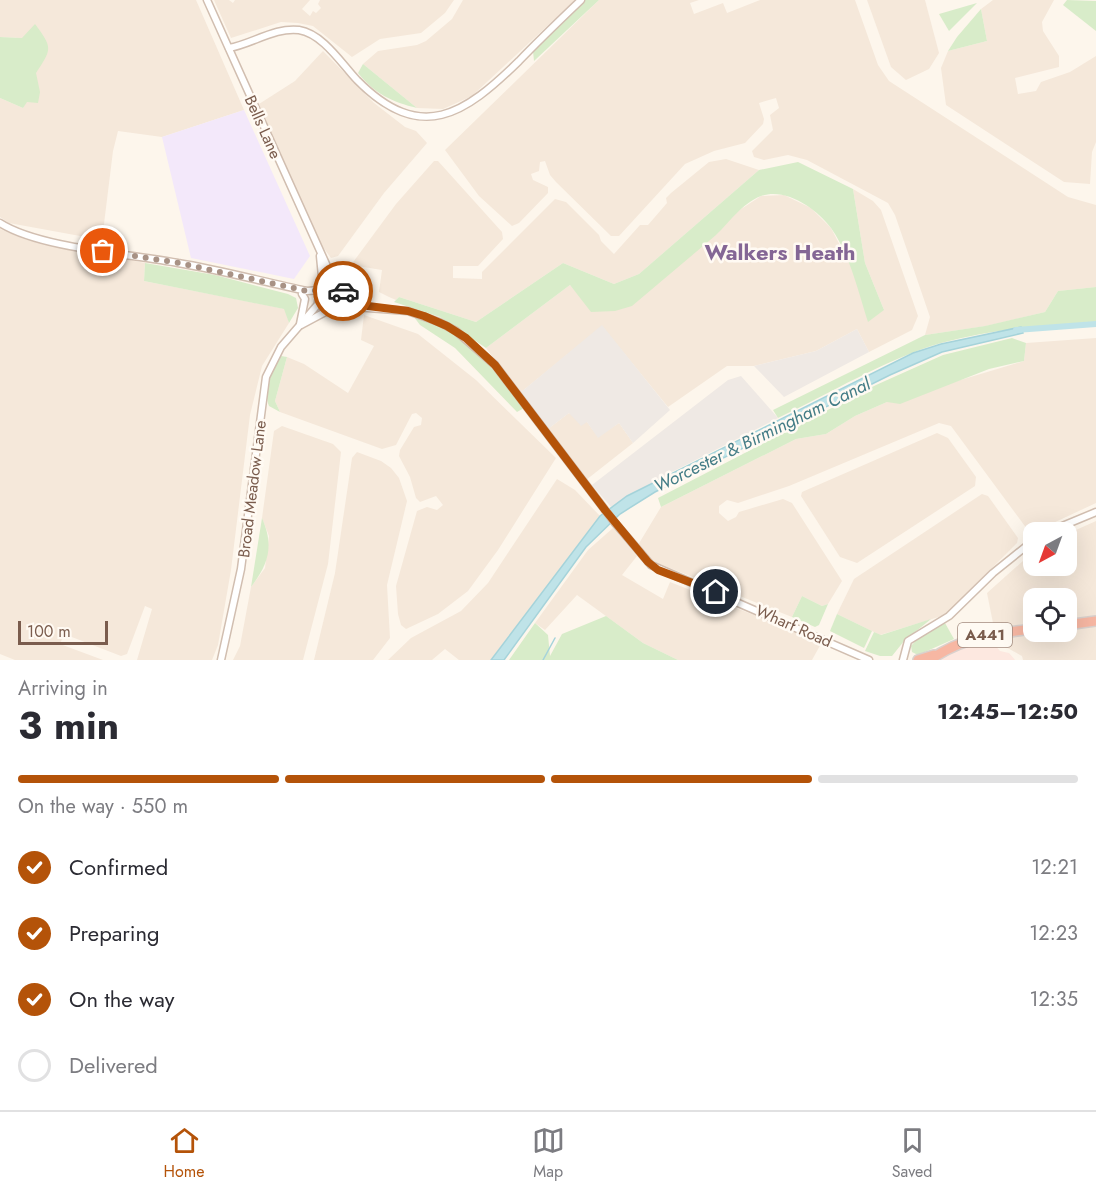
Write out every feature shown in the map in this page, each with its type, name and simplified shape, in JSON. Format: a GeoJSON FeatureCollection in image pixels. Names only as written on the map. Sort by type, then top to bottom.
{"type":"FeatureCollection","features":[{"type":"Feature","properties":{"kind":"highway"},"geometry":{"type":"LineString","coordinates":[[1077,624],[1096,621]]}},
{"type":"Feature","properties":{"kind":"highway","name":"A441"},"geometry":{"type":"LineString","coordinates":[[918,660],[976,637],[1023,631]]}},
{"type":"Feature","properties":{"kind":"highway","name":"A441"},"geometry":{"type":"LineString","coordinates":[[930,660],[939,653]]}},
{"type":"Feature","properties":{"kind":"street","name":"Bells Lane"},"geometry":{"type":"LineString","coordinates":[[207,0],[319,253],[335,284]]}},
{"type":"Feature","properties":{"kind":"street"},"geometry":{"type":"LineString","coordinates":[[229,48],[279,32],[298,30],[311,34],[373,96],[397,110],[425,116],[451,113],[483,95],[581,0]]}},
{"type":"Feature","properties":{"kind":"street"},"geometry":{"type":"LineString","coordinates":[[0,223],[22,233],[61,243],[189,265],[291,288],[313,291],[335,284],[368,306]]}},
{"type":"Feature","properties":{"kind":"street","name":"Bells Lane"},"geometry":{"type":"LineString","coordinates":[[319,253],[321,288]]}},
{"type":"Feature","properties":{"kind":"street"},"geometry":{"type":"LineString","coordinates":[[291,288],[329,310],[341,306],[345,296],[343,291]]}},
{"type":"Feature","properties":{"kind":"street"},"geometry":{"type":"LineString","coordinates":[[318,302],[321,288]]}},
{"type":"Feature","properties":{"kind":"street"},"geometry":{"type":"LineString","coordinates":[[299,325],[305,308],[305,299],[302,294]]}},
{"type":"Feature","properties":{"kind":"street","name":"Broad Meadow Lane"},"geometry":{"type":"LineString","coordinates":[[221,660],[241,569],[266,377],[281,347],[318,302]]}},
{"type":"Feature","properties":{"kind":"street","name":"Wharf Road"},"geometry":{"type":"LineString","coordinates":[[341,306],[368,306],[408,311],[439,322],[482,352],[495,365],[615,523],[648,562],[658,570],[757,609],[869,660]]}},
{"type":"Feature","properties":{"kind":"street","name":"Broad Meadow Lane"},"geometry":{"type":"LineString","coordinates":[[299,325],[329,310]]}},
{"type":"Feature","properties":{"kind":"street"},"geometry":{"type":"LineString","coordinates":[[1072,522],[1096,512]]}},
{"type":"Feature","properties":{"kind":"street"},"geometry":{"type":"LineString","coordinates":[[903,660],[908,641],[949,616],[986,579],[1023,549]]}},
{"type":"Feature","properties":{"kind":"shaded area"},"geometry":{"type":"Polygon","coordinates":[[[0,0],[196,0],[244,110],[162,137],[118,131],[113,151],[102,240],[9,223],[0,217],[0,98],[23,108],[37,80],[22,38],[0,37],[0,0]]]}},
{"type":"Feature","properties":{"kind":"shaded area"},"geometry":{"type":"Polygon","coordinates":[[[214,0],[229,0],[233,3],[235,0],[310,0],[302,9],[310,16],[313,11],[316,13],[321,8],[318,4],[320,0],[454,0],[445,13],[421,33],[380,39],[352,57],[313,26],[298,23],[281,22],[231,38],[214,0]]]}},
{"type":"Feature","properties":{"kind":"shaded area"},"geometry":{"type":"Polygon","coordinates":[[[463,0],[575,0],[472,96],[443,109],[417,108],[363,64],[378,51],[417,45],[426,41],[452,19],[463,0]]]}},
{"type":"Feature","properties":{"kind":"shaded area"},"geometry":{"type":"Polygon","coordinates":[[[599,0],[699,0],[690,3],[694,14],[723,3],[727,13],[760,0],[855,0],[878,65],[889,81],[1068,197],[1096,205],[1096,287],[1058,291],[1045,312],[986,326],[925,335],[930,317],[895,215],[888,203],[807,160],[788,155],[764,160],[754,157],[752,151],[773,130],[770,115],[779,108],[776,98],[759,103],[764,119],[763,124],[745,143],[714,151],[685,164],[619,236],[611,236],[556,182],[550,175],[545,161],[540,162],[539,171],[531,174],[533,180],[548,187],[548,193],[519,223],[512,226],[479,196],[445,150],[599,0]]]}},
{"type":"Feature","properties":{"kind":"shaded area"},"geometry":{"type":"Polygon","coordinates":[[[867,0],[925,0],[939,53],[929,69],[906,80],[891,67],[867,0]]]}},
{"type":"Feature","properties":{"kind":"shaded area"},"geometry":{"type":"Polygon","coordinates":[[[993,0],[1054,0],[1042,22],[1043,31],[1059,56],[1059,67],[1015,78],[1018,94],[1036,91],[1041,82],[1070,72],[1096,56],[1096,142],[1092,152],[1090,184],[1064,182],[946,105],[941,68],[948,51],[987,41],[981,9],[993,0]]]}},
{"type":"Feature","properties":{"kind":"shaded area"},"geometry":{"type":"Polygon","coordinates":[[[323,51],[374,103],[405,127],[416,131],[427,143],[384,193],[338,256],[331,258],[311,231],[259,104],[295,81],[323,51]]]}},
{"type":"Feature","properties":{"kind":"shaded area"},"geometry":{"type":"Polygon","coordinates":[[[244,110],[310,256],[294,279],[191,258],[162,137],[244,110]]]}},
{"type":"Feature","properties":{"kind":"shaded area"},"geometry":{"type":"Polygon","coordinates":[[[726,159],[759,170],[639,274],[614,284],[563,263],[476,322],[399,297],[396,300],[389,297],[379,292],[382,270],[351,265],[396,204],[434,161],[438,161],[502,232],[503,239],[478,266],[453,266],[453,278],[482,279],[482,272],[555,199],[566,202],[599,235],[601,241],[614,254],[640,225],[648,225],[667,203],[666,198],[671,193],[709,162],[726,159]]]}},
{"type":"Feature","properties":{"kind":"shaded area"},"geometry":{"type":"Polygon","coordinates":[[[853,189],[873,201],[881,210],[918,316],[912,330],[869,352],[857,329],[816,351],[754,366],[727,366],[668,407],[602,326],[520,393],[486,348],[570,285],[589,307],[712,237],[735,213],[761,196],[784,195],[811,208],[831,228],[848,261],[884,310],[865,263],[853,189]]]}},
{"type":"Feature","properties":{"kind":"shaded area"},"geometry":{"type":"Polygon","coordinates":[[[0,229],[24,239],[145,263],[144,281],[285,309],[289,323],[262,366],[250,415],[231,570],[218,645],[212,660],[137,660],[152,609],[145,606],[127,654],[121,656],[64,634],[60,644],[103,660],[15,660],[0,654],[0,229]]]}},
{"type":"Feature","properties":{"kind":"shaded area"},"geometry":{"type":"Polygon","coordinates":[[[364,315],[418,334],[476,380],[556,458],[498,550],[468,591],[438,614],[406,629],[401,625],[398,614],[396,586],[417,511],[427,507],[437,510],[443,505],[436,496],[420,502],[416,498],[410,477],[399,456],[400,450],[414,427],[421,425],[422,418],[416,413],[412,414],[396,445],[382,449],[280,412],[275,401],[287,357],[304,364],[348,393],[374,346],[361,340],[364,315]]]}},
{"type":"Feature","properties":{"kind":"shaded area"},"geometry":{"type":"Polygon","coordinates":[[[602,325],[670,410],[633,443],[619,423],[598,438],[587,422],[581,426],[569,413],[548,429],[520,393],[602,325]]]}},
{"type":"Feature","properties":{"kind":"shaded area"},"geometry":{"type":"Polygon","coordinates":[[[857,329],[869,352],[784,397],[754,366],[816,351],[857,329]]]}},
{"type":"Feature","properties":{"kind":"shaded area"},"geometry":{"type":"Polygon","coordinates":[[[1096,338],[1096,503],[1055,522],[1023,524],[951,426],[939,423],[789,486],[738,503],[727,500],[719,506],[719,513],[728,521],[736,517],[739,512],[783,499],[792,503],[842,581],[828,604],[822,606],[802,596],[792,617],[650,560],[638,545],[661,507],[796,439],[826,434],[855,416],[887,402],[1024,361],[1026,343],[1096,338]]]}},
{"type":"Feature","properties":{"kind":"shaded area"},"geometry":{"type":"Polygon","coordinates":[[[741,376],[778,418],[670,473],[611,507],[592,485],[728,380],[741,376]]]}},
{"type":"Feature","properties":{"kind":"shaded area"},"geometry":{"type":"Polygon","coordinates":[[[569,413],[587,422],[598,437],[619,423],[633,443],[586,480],[548,429],[569,413]]]}},
{"type":"Feature","properties":{"kind":"shaded area"},"geometry":{"type":"Polygon","coordinates":[[[282,426],[333,444],[341,452],[328,564],[303,660],[233,660],[240,646],[251,587],[265,568],[269,536],[262,518],[274,431],[282,426]]]}},
{"type":"Feature","properties":{"kind":"shaded area"},"geometry":{"type":"Polygon","coordinates":[[[937,433],[948,438],[976,477],[975,486],[857,563],[840,557],[801,496],[802,492],[937,433]]]}},
{"type":"Feature","properties":{"kind":"shaded area"},"geometry":{"type":"Polygon","coordinates":[[[357,452],[381,461],[391,468],[399,478],[407,501],[387,585],[390,638],[373,660],[314,660],[335,573],[352,458],[357,452]]]}},
{"type":"Feature","properties":{"kind":"shaded area"},"geometry":{"type":"Polygon","coordinates":[[[557,479],[575,490],[600,516],[491,660],[459,660],[445,649],[432,660],[388,660],[411,638],[461,611],[488,583],[557,479]]]}},
{"type":"Feature","properties":{"kind":"shaded area"},"geometry":{"type":"Polygon","coordinates":[[[982,494],[988,496],[1018,538],[1017,543],[945,615],[880,635],[837,614],[854,579],[982,494]]]}},
{"type":"Feature","properties":{"kind":"shaded area"},"geometry":{"type":"Polygon","coordinates":[[[1096,521],[1096,617],[1077,619],[1077,588],[1023,588],[1023,624],[994,628],[987,593],[1023,561],[1023,576],[1077,576],[1077,530],[1096,521]]]}},
{"type":"Feature","properties":{"kind":"shaded area"},"geometry":{"type":"Polygon","coordinates":[[[613,528],[637,556],[622,575],[663,599],[670,582],[822,642],[812,660],[678,660],[643,643],[577,595],[545,630],[535,623],[588,550],[613,528]]]}},
{"type":"Feature","properties":{"kind":"shaded area"},"geometry":{"type":"Polygon","coordinates":[[[1096,625],[1096,660],[1023,660],[1022,656],[1002,645],[999,636],[1023,633],[1023,642],[1077,642],[1077,626],[1096,625]]]}},
{"type":"Feature","properties":{"kind":"shaded area"},"geometry":{"type":"Polygon","coordinates":[[[988,637],[1000,651],[1009,653],[1015,660],[937,660],[988,637]]]}},
{"type":"Feature","properties":{"kind":"green space"},"geometry":{"type":"Polygon","coordinates":[[[584,0],[599,0],[534,61],[533,51],[584,0]]]}},
{"type":"Feature","properties":{"kind":"green space"},"geometry":{"type":"Polygon","coordinates":[[[1067,0],[1096,1],[1096,31],[1063,5],[1067,0]]]}},
{"type":"Feature","properties":{"kind":"green space"},"geometry":{"type":"Polygon","coordinates":[[[977,3],[949,31],[939,14],[977,3]]]}},
{"type":"Feature","properties":{"kind":"green space"},"geometry":{"type":"Polygon","coordinates":[[[981,9],[987,41],[948,51],[957,37],[981,9]]]}},
{"type":"Feature","properties":{"kind":"green space"},"geometry":{"type":"Polygon","coordinates":[[[35,24],[45,38],[48,48],[45,59],[36,73],[40,92],[38,103],[27,102],[23,108],[0,98],[0,37],[22,38],[35,24]]]}},
{"type":"Feature","properties":{"kind":"green space"},"geometry":{"type":"Polygon","coordinates":[[[363,64],[417,108],[392,100],[378,92],[358,73],[363,64]]]}},
{"type":"Feature","properties":{"kind":"green space"},"geometry":{"type":"Polygon","coordinates":[[[798,162],[853,189],[865,263],[884,310],[868,322],[848,261],[831,228],[809,207],[790,197],[771,194],[754,199],[716,235],[632,306],[615,311],[591,312],[570,285],[486,348],[440,317],[394,302],[399,297],[476,322],[563,263],[614,284],[639,274],[759,170],[798,162]]]}},
{"type":"Feature","properties":{"kind":"green space"},"geometry":{"type":"Polygon","coordinates":[[[145,263],[215,275],[288,294],[296,298],[298,308],[289,323],[284,309],[144,281],[145,263]]]}},
{"type":"Feature","properties":{"kind":"green space"},"geometry":{"type":"Polygon","coordinates":[[[1096,287],[1096,322],[1018,328],[941,343],[880,367],[778,418],[773,410],[925,335],[985,326],[1045,312],[1058,291],[1096,287]]]}},
{"type":"Feature","properties":{"kind":"green space"},"geometry":{"type":"Polygon","coordinates":[[[414,317],[432,323],[463,341],[489,365],[524,408],[517,412],[455,348],[420,325],[414,317]]]}},
{"type":"Feature","properties":{"kind":"green space"},"geometry":{"type":"Polygon","coordinates":[[[1012,338],[1026,343],[1024,361],[989,369],[900,404],[887,402],[855,416],[826,434],[796,439],[661,507],[658,498],[876,385],[943,355],[1012,338]]]}},
{"type":"Feature","properties":{"kind":"green space"},"geometry":{"type":"Polygon","coordinates":[[[281,356],[287,357],[275,401],[280,412],[269,406],[267,393],[274,367],[281,356]]]}},
{"type":"Feature","properties":{"kind":"green space"},"geometry":{"type":"Polygon","coordinates":[[[262,518],[268,537],[268,554],[262,570],[251,587],[262,518]]]}},
{"type":"Feature","properties":{"kind":"green space"},"geometry":{"type":"Polygon","coordinates":[[[802,596],[822,606],[828,604],[819,625],[815,627],[792,617],[802,596]]]}},
{"type":"Feature","properties":{"kind":"green space"},"geometry":{"type":"Polygon","coordinates":[[[837,614],[872,631],[864,648],[830,631],[837,614]]]}},
{"type":"Feature","properties":{"kind":"green space"},"geometry":{"type":"Polygon","coordinates":[[[606,616],[643,643],[678,660],[509,660],[535,623],[548,635],[550,656],[562,634],[606,616]]]}},
{"type":"Feature","properties":{"kind":"green space"},"geometry":{"type":"Polygon","coordinates":[[[931,619],[904,641],[892,656],[880,656],[865,651],[874,632],[881,635],[931,619]]]}},
{"type":"Feature","properties":{"kind":"green space"},"geometry":{"type":"Polygon","coordinates":[[[945,623],[954,639],[918,655],[912,652],[911,646],[918,638],[945,623]]]}},
{"type":"Feature","properties":{"kind":"water"},"geometry":{"type":"Polygon","coordinates":[[[1021,327],[1023,333],[942,352],[890,375],[655,492],[620,514],[586,547],[504,660],[491,660],[600,516],[627,496],[913,353],[941,344],[1021,327]]]}},
{"type":"Feature","properties":{"kind":"waterway","name":"Worcester & Birmingham Canal"},"geometry":{"type":"LineString","coordinates":[[1016,330],[1096,324]]}},
{"type":"Feature","properties":{"kind":"waterway"},"geometry":{"type":"LineString","coordinates":[[543,660],[555,638]]}},
{"type":"Feature","properties":{"kind":"way so far"},"geometry":{"type":"LineString","coordinates":[[103,251],[179,263],[307,291],[320,290],[329,284],[335,284],[343,291]]}},
{"type":"Feature","properties":{"kind":"district","name":"Walkers Heath"},"geometry":{"type":"Point","coordinates":[780,252]}},
{"type":"Feature","properties":{"kind":"route"},"geometry":{"type":"LineString","coordinates":[[343,291],[368,306],[408,311],[424,316],[447,326],[466,338],[495,365],[615,523],[648,562],[658,570],[716,592]]}}]}
